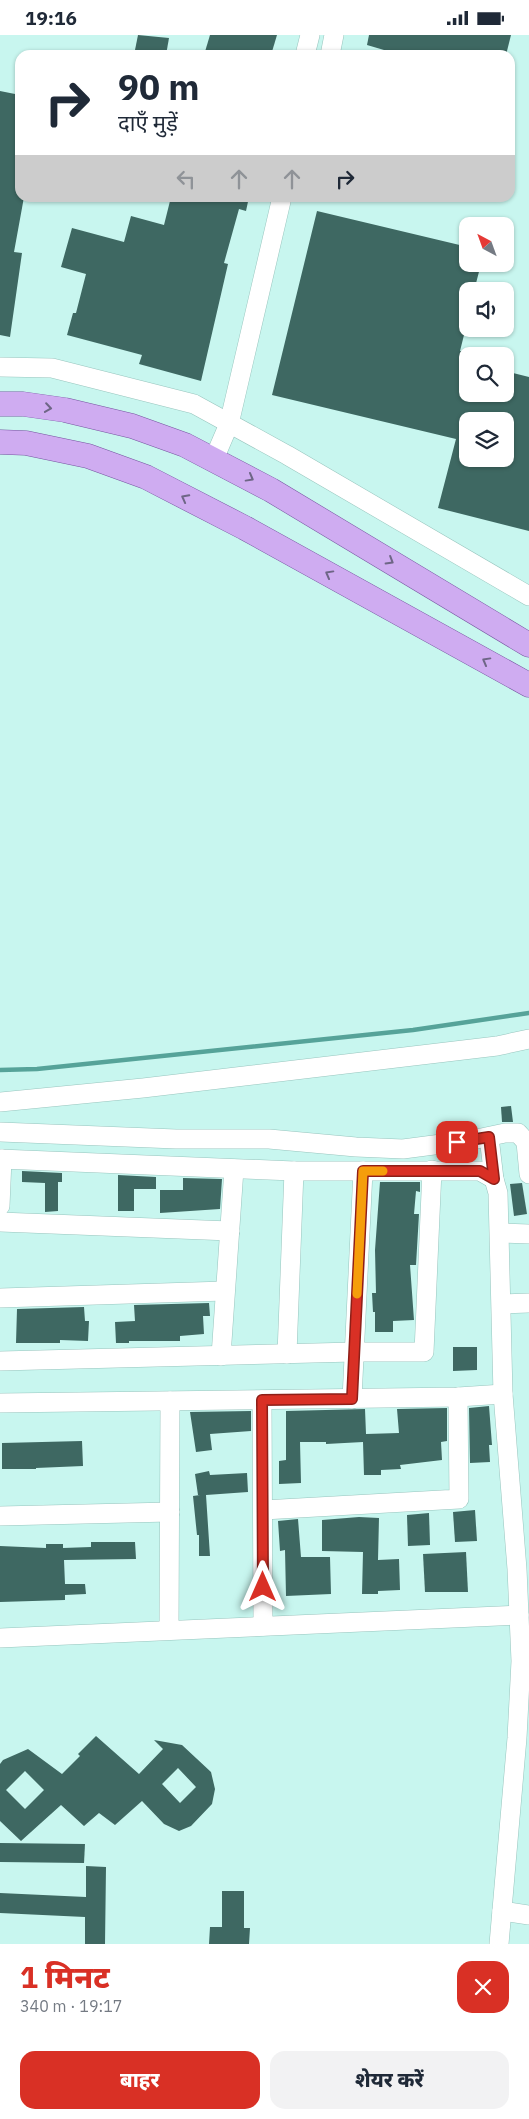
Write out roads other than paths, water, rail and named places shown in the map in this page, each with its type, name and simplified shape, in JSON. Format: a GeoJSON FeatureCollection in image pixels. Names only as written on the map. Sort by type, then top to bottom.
{"type":"FeatureCollection","features":[{"type":"Feature","properties":{"kind":"main road"},"geometry":{"type":"LineString","coordinates":[[0,405],[22,404],[65,410],[132,426],[185,445],[271,490],[529,645]]}},
{"type":"Feature","properties":{"kind":"main road"},"geometry":{"type":"LineString","coordinates":[[0,442],[26,443],[88,456],[146,477],[245,528],[529,685]]}},
{"type":"Feature","properties":{"kind":"street"},"geometry":{"type":"LineString","coordinates":[[306,50],[310,35]]}},
{"type":"Feature","properties":{"kind":"street"},"geometry":{"type":"LineString","coordinates":[[331,50],[334,35]]}},
{"type":"Feature","properties":{"kind":"street"},"geometry":{"type":"LineString","coordinates":[[214,459],[229,424],[281,202]]}},
{"type":"Feature","properties":{"kind":"street"},"geometry":{"type":"LineString","coordinates":[[0,367],[52,368],[98,378],[194,404],[287,455],[529,596]]}},
{"type":"Feature","properties":{"kind":"street"},"geometry":{"type":"LineString","coordinates":[[0,1102],[143,1088],[498,1046],[529,1039]]}},
{"type":"Feature","properties":{"kind":"street"},"geometry":{"type":"LineString","coordinates":[[0,1132],[176,1139],[269,1139],[356,1147],[404,1149],[505,1133],[518,1133],[526,1142],[529,1174]]}},
{"type":"Feature","properties":{"kind":"street"},"geometry":{"type":"LineString","coordinates":[[489,1137],[494,1179],[498,1193],[501,1233],[503,1393],[519,1615],[525,1661],[499,1944]]}},
{"type":"Feature","properties":{"kind":"street"},"geometry":{"type":"LineString","coordinates":[[0,1206],[1,1159],[294,1171],[480,1171],[494,1179]]}},
{"type":"Feature","properties":{"kind":"street"},"geometry":{"type":"LineString","coordinates":[[221,1356],[234,1169]]}},
{"type":"Feature","properties":{"kind":"street"},"geometry":{"type":"LineString","coordinates":[[0,1361],[424,1352],[432,1170]]}},
{"type":"Feature","properties":{"kind":"street"},"geometry":{"type":"LineString","coordinates":[[287,1354],[294,1171]]}},
{"type":"Feature","properties":{"kind":"street"},"geometry":{"type":"LineString","coordinates":[[352,1399],[363,1171]]}},
{"type":"Feature","properties":{"kind":"street"},"geometry":{"type":"LineString","coordinates":[[0,1222],[230,1231]]}},
{"type":"Feature","properties":{"kind":"street"},"geometry":{"type":"LineString","coordinates":[[501,1233],[529,1234]]}},
{"type":"Feature","properties":{"kind":"street"},"geometry":{"type":"LineString","coordinates":[[0,1298],[226,1291]]}},
{"type":"Feature","properties":{"kind":"street"},"geometry":{"type":"LineString","coordinates":[[502,1304],[529,1303]]}},
{"type":"Feature","properties":{"kind":"street"},"geometry":{"type":"LineString","coordinates":[[0,1403],[458,1397],[503,1393]]}},
{"type":"Feature","properties":{"kind":"street"},"geometry":{"type":"LineString","coordinates":[[262,1510],[459,1499],[458,1397]]}},
{"type":"Feature","properties":{"kind":"street"},"geometry":{"type":"LineString","coordinates":[[262,1400],[263,1626]]}},
{"type":"Feature","properties":{"kind":"street"},"geometry":{"type":"LineString","coordinates":[[169,1630],[170,1401]]}},
{"type":"Feature","properties":{"kind":"street"},"geometry":{"type":"LineString","coordinates":[[0,1516],[170,1511]]}},
{"type":"Feature","properties":{"kind":"street"},"geometry":{"type":"LineString","coordinates":[[0,1638],[519,1615]]}},
{"type":"Feature","properties":{"kind":"street"},"geometry":{"type":"LineString","coordinates":[[502,1911],[529,1915]]}},
{"type":"Feature","properties":{"kind":"waterway"},"geometry":{"type":"LineString","coordinates":[[0,1070],[37,1069],[413,1030],[529,1013]]}}]}
